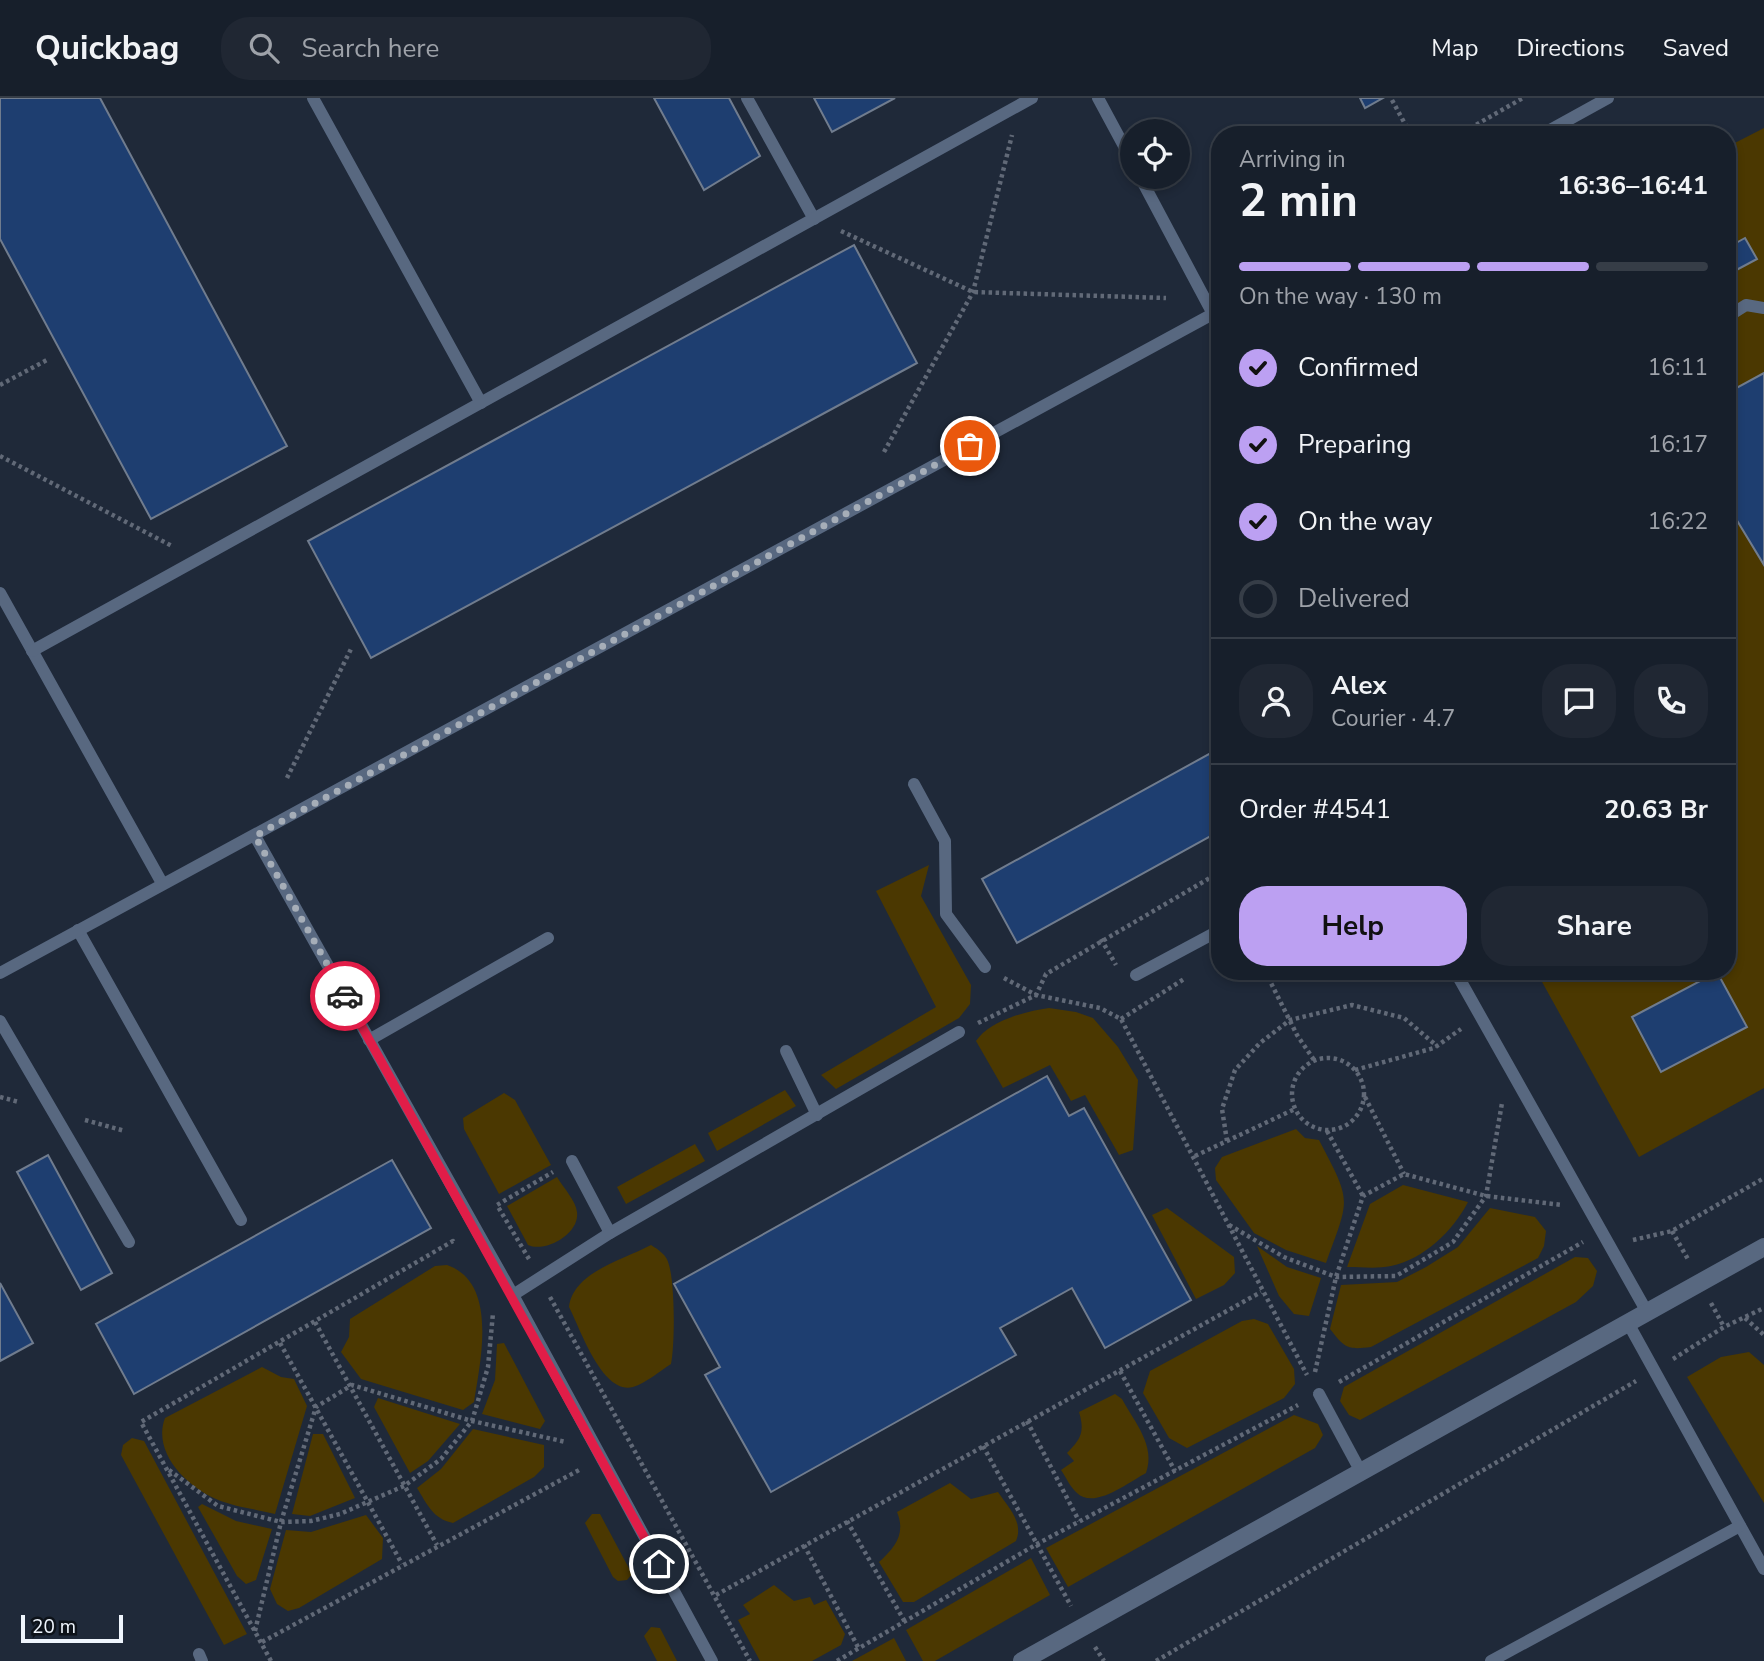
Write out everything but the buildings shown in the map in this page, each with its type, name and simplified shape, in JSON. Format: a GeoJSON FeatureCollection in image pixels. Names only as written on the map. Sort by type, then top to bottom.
{"type":"FeatureCollection","features":[{"type":"Feature","properties":{"kind":"street"},"geometry":{"type":"LineString","coordinates":[[1022,1661],[1764,1247]]}},
{"type":"Feature","properties":{"kind":"lane"},"geometry":{"type":"LineString","coordinates":[[313,98],[481,403]]}},
{"type":"Feature","properties":{"kind":"lane"},"geometry":{"type":"LineString","coordinates":[[747,98],[814,219]]}},
{"type":"Feature","properties":{"kind":"lane"},"geometry":{"type":"LineString","coordinates":[[33,651],[1032,98]]}},
{"type":"Feature","properties":{"kind":"lane"},"geometry":{"type":"LineString","coordinates":[[1098,98],[1120,139]]}},
{"type":"Feature","properties":{"kind":"lane"},"geometry":{"type":"LineString","coordinates":[[1557,126],[1608,98]]}},
{"type":"Feature","properties":{"kind":"lane"},"geometry":{"type":"LineString","coordinates":[[1147,189],[1211,303]]}},
{"type":"Feature","properties":{"kind":"lane"},"geometry":{"type":"LineString","coordinates":[[1736,311],[1746,305],[1764,308]]}},
{"type":"Feature","properties":{"kind":"lane"},"geometry":{"type":"LineString","coordinates":[[0,973],[1211,315]]}},
{"type":"Feature","properties":{"kind":"lane"},"geometry":{"type":"LineString","coordinates":[[0,593],[162,883]]}},
{"type":"Feature","properties":{"kind":"lane"},"geometry":{"type":"LineString","coordinates":[[914,784],[945,841],[946,914],[985,967]]}},
{"type":"Feature","properties":{"kind":"lane"},"geometry":{"type":"LineString","coordinates":[[255,836],[513,1295],[712,1661]]}},
{"type":"Feature","properties":{"kind":"lane"},"geometry":{"type":"LineString","coordinates":[[78,930],[241,1220]]}},
{"type":"Feature","properties":{"kind":"lane"},"geometry":{"type":"LineString","coordinates":[[1136,975],[1211,935]]}},
{"type":"Feature","properties":{"kind":"lane"},"geometry":{"type":"LineString","coordinates":[[369,1040],[548,938]]}},
{"type":"Feature","properties":{"kind":"lane"},"geometry":{"type":"LineString","coordinates":[[1460,980],[1647,1312]]}},
{"type":"Feature","properties":{"kind":"lane"},"geometry":{"type":"LineString","coordinates":[[0,1021],[129,1242]]}},
{"type":"Feature","properties":{"kind":"lane"},"geometry":{"type":"LineString","coordinates":[[513,1295],[610,1233],[959,1032]]}},
{"type":"Feature","properties":{"kind":"lane"},"geometry":{"type":"LineString","coordinates":[[786,1051],[817,1115]]}},
{"type":"Feature","properties":{"kind":"lane"},"geometry":{"type":"LineString","coordinates":[[572,1161],[610,1233]]}},
{"type":"Feature","properties":{"kind":"lane"},"geometry":{"type":"LineString","coordinates":[[1628,1323],[1764,1569]]}},
{"type":"Feature","properties":{"kind":"lane"},"geometry":{"type":"LineString","coordinates":[[1319,1394],[1361,1472]]}},
{"type":"Feature","properties":{"kind":"lane"},"geometry":{"type":"LineString","coordinates":[[1491,1661],[1740,1526]]}},
{"type":"Feature","properties":{"kind":"path"},"geometry":{"type":"LineString","coordinates":[[1474,126],[1523,98]]}},
{"type":"Feature","properties":{"kind":"path"},"geometry":{"type":"LineString","coordinates":[[1392,100],[1406,126]]}},
{"type":"Feature","properties":{"kind":"path"},"geometry":{"type":"LineString","coordinates":[[884,452],[973,292],[1020,105]]}},
{"type":"Feature","properties":{"kind":"path"},"geometry":{"type":"LineString","coordinates":[[814,219],[973,292],[1166,298]]}},
{"type":"Feature","properties":{"kind":"path"},"geometry":{"type":"LineString","coordinates":[[0,385],[47,360]]}},
{"type":"Feature","properties":{"kind":"path"},"geometry":{"type":"LineString","coordinates":[[0,456],[198,559]]}},
{"type":"Feature","properties":{"kind":"path"},"geometry":{"type":"LineString","coordinates":[[287,778],[352,647]]}},
{"type":"Feature","properties":{"kind":"path"},"geometry":{"type":"LineString","coordinates":[[959,1032],[1036,995],[1046,974],[1211,877]]}},
{"type":"Feature","properties":{"kind":"path"},"geometry":{"type":"LineString","coordinates":[[985,967],[1036,995],[1100,1008],[1121,1019],[1195,1156],[1261,1292],[1312,1383],[1336,1277],[1363,1196],[1404,1174],[1486,1196],[1566,1205]]}},
{"type":"Feature","properties":{"kind":"path"},"geometry":{"type":"LineString","coordinates":[[1121,1019],[1185,978]]}},
{"type":"Feature","properties":{"kind":"path"},"geometry":{"type":"LineString","coordinates":[[1269,980],[1289,1021],[1314,1060]]}},
{"type":"Feature","properties":{"kind":"path"},"geometry":{"type":"LineString","coordinates":[[1227,1141],[1222,1109],[1235,1070],[1260,1043],[1289,1021],[1352,1005],[1404,1018],[1437,1046]]}},
{"type":"Feature","properties":{"kind":"path"},"geometry":{"type":"LineString","coordinates":[[1355,1070],[1437,1046],[1468,1024]]}},
{"type":"Feature","properties":{"kind":"path"},"geometry":{"type":"LineString","coordinates":[[1365,1097],[1360,1112],[1352,1122],[1327,1131],[1314,1128],[1295,1110],[1292,1095],[1294,1081],[1302,1068],[1314,1060],[1329,1057],[1343,1060],[1355,1070],[1363,1082],[1365,1097],[1404,1174]]}},
{"type":"Feature","properties":{"kind":"path"},"geometry":{"type":"LineString","coordinates":[[1228,1224],[1284,1256],[1336,1277],[1396,1276],[1453,1242],[1486,1196],[1502,1101]]}},
{"type":"Feature","properties":{"kind":"path"},"geometry":{"type":"LineString","coordinates":[[1195,1156],[1295,1110]]}},
{"type":"Feature","properties":{"kind":"path"},"geometry":{"type":"LineString","coordinates":[[1327,1131],[1363,1196]]}},
{"type":"Feature","properties":{"kind":"path"},"geometry":{"type":"LineString","coordinates":[[572,1161],[497,1205],[541,1278],[566,1331],[716,1595],[750,1661]]}},
{"type":"Feature","properties":{"kind":"path"},"geometry":{"type":"LineString","coordinates":[[271,1661],[141,1422],[453,1241]]}},
{"type":"Feature","properties":{"kind":"path"},"geometry":{"type":"LineString","coordinates":[[716,1595],[1261,1292]]}},
{"type":"Feature","properties":{"kind":"path"},"geometry":{"type":"LineString","coordinates":[[1156,1661],[1724,1327],[1764,1308]]}},
{"type":"Feature","properties":{"kind":"path"},"geometry":{"type":"LineString","coordinates":[[166,1468],[218,1506],[281,1522],[311,1521],[368,1502],[404,1486],[441,1459],[472,1421],[488,1367],[493,1312]]}},
{"type":"Feature","properties":{"kind":"path"},"geometry":{"type":"LineString","coordinates":[[1745,1318],[1764,1335]]}},
{"type":"Feature","properties":{"kind":"path"},"geometry":{"type":"LineString","coordinates":[[315,1322],[352,1385],[437,1545]]}},
{"type":"Feature","properties":{"kind":"path"},"geometry":{"type":"LineString","coordinates":[[280,1343],[402,1564]]}},
{"type":"Feature","properties":{"kind":"path"},"geometry":{"type":"LineString","coordinates":[[1119,1371],[1175,1471]]}},
{"type":"Feature","properties":{"kind":"path"},"geometry":{"type":"LineString","coordinates":[[255,1632],[281,1522],[316,1406],[352,1385],[472,1421],[566,1442]]}},
{"type":"Feature","properties":{"kind":"path"},"geometry":{"type":"LineString","coordinates":[[1027,1421],[1079,1521]]}},
{"type":"Feature","properties":{"kind":"path"},"geometry":{"type":"LineString","coordinates":[[983,1446],[1037,1544]]}},
{"type":"Feature","properties":{"kind":"path"},"geometry":{"type":"LineString","coordinates":[[261,1642],[582,1469]]}},
{"type":"Feature","properties":{"kind":"path"},"geometry":{"type":"LineString","coordinates":[[847,1521],[905,1622]]}},
{"type":"Feature","properties":{"kind":"path"},"geometry":{"type":"LineString","coordinates":[[804,1545],[859,1649]]}},
{"type":"Feature","properties":{"kind":"shaded area"},"geometry":{"type":"Polygon","coordinates":[[[1764,128],[1764,1088],[1639,1157],[1541,980],[1736,980],[1736,142],[1764,128]]]}},
{"type":"Feature","properties":{"kind":"shaded area"},"geometry":{"type":"Polygon","coordinates":[[[929,865],[921,896],[971,985],[970,1004],[959,1018],[836,1089],[821,1075],[936,1007],[876,891],[929,865]]]}},
{"type":"Feature","properties":{"kind":"shaded area"},"geometry":{"type":"Polygon","coordinates":[[[1049,1008],[1093,1018],[1118,1047],[1138,1080],[1133,1150],[1119,1155],[1085,1095],[1071,1101],[1050,1065],[1003,1088],[976,1041],[999,1023],[1019,1014],[1049,1008]]]}},
{"type":"Feature","properties":{"kind":"shaded area"},"geometry":{"type":"Polygon","coordinates":[[[785,1090],[796,1106],[717,1151],[708,1133],[785,1090]]]}},
{"type":"Feature","properties":{"kind":"shaded area"},"geometry":{"type":"Polygon","coordinates":[[[504,1093],[515,1100],[551,1165],[499,1194],[464,1129],[463,1118],[504,1093]]]}},
{"type":"Feature","properties":{"kind":"shaded area"},"geometry":{"type":"Polygon","coordinates":[[[1296,1129],[1305,1138],[1319,1140],[1342,1189],[1343,1212],[1326,1263],[1286,1250],[1254,1233],[1216,1180],[1215,1168],[1222,1157],[1296,1129]]]}},
{"type":"Feature","properties":{"kind":"shaded area"},"geometry":{"type":"Polygon","coordinates":[[[695,1144],[705,1161],[626,1204],[617,1187],[695,1144]]]}},
{"type":"Feature","properties":{"kind":"shaded area"},"geometry":{"type":"Polygon","coordinates":[[[557,1177],[577,1212],[573,1228],[552,1244],[535,1247],[528,1245],[507,1206],[557,1177]]]}},
{"type":"Feature","properties":{"kind":"shaded area"},"geometry":{"type":"Polygon","coordinates":[[[1403,1185],[1468,1202],[1446,1233],[1415,1257],[1386,1267],[1347,1267],[1370,1204],[1403,1185]]]}},
{"type":"Feature","properties":{"kind":"shaded area"},"geometry":{"type":"Polygon","coordinates":[[[1167,1208],[1234,1257],[1235,1273],[1224,1285],[1196,1299],[1152,1215],[1167,1208]]]}},
{"type":"Feature","properties":{"kind":"shaded area"},"geometry":{"type":"Polygon","coordinates":[[[1490,1208],[1535,1217],[1546,1231],[1544,1246],[1538,1258],[1371,1347],[1347,1346],[1330,1329],[1341,1285],[1397,1282],[1458,1247],[1490,1208]]]}},
{"type":"Feature","properties":{"kind":"shaded area"},"geometry":{"type":"Polygon","coordinates":[[[651,1245],[666,1258],[671,1274],[674,1315],[671,1364],[638,1385],[622,1387],[611,1381],[602,1371],[569,1307],[573,1295],[589,1276],[651,1245]]]}},
{"type":"Feature","properties":{"kind":"shaded area"},"geometry":{"type":"Polygon","coordinates":[[[1257,1246],[1287,1267],[1321,1278],[1309,1316],[1294,1314],[1279,1296],[1257,1246]]]}},
{"type":"Feature","properties":{"kind":"shaded area"},"geometry":{"type":"Polygon","coordinates":[[[1575,1257],[1588,1258],[1597,1271],[1593,1286],[1576,1302],[1360,1420],[1349,1415],[1340,1401],[1344,1387],[1575,1257]]]}},
{"type":"Feature","properties":{"kind":"shaded area"},"geometry":{"type":"Polygon","coordinates":[[[447,1265],[463,1274],[474,1288],[480,1306],[480,1366],[474,1402],[463,1410],[361,1379],[341,1352],[349,1337],[350,1319],[435,1266],[447,1265]]]}},
{"type":"Feature","properties":{"kind":"shaded area"},"geometry":{"type":"Polygon","coordinates":[[[1254,1319],[1268,1324],[1294,1369],[1295,1384],[1284,1398],[1187,1448],[1169,1438],[1143,1393],[1150,1371],[1242,1321],[1254,1319]]]}},
{"type":"Feature","properties":{"kind":"shaded area"},"geometry":{"type":"Polygon","coordinates":[[[504,1343],[545,1421],[540,1429],[482,1414],[495,1380],[497,1344],[504,1343]]]}},
{"type":"Feature","properties":{"kind":"shaded area"},"geometry":{"type":"Polygon","coordinates":[[[1749,1352],[1764,1365],[1764,1503],[1687,1377],[1721,1357],[1749,1352]]]}},
{"type":"Feature","properties":{"kind":"shaded area"},"geometry":{"type":"Polygon","coordinates":[[[262,1367],[281,1377],[294,1379],[307,1406],[275,1514],[230,1504],[205,1493],[183,1477],[174,1466],[163,1443],[165,1418],[262,1367]]]}},
{"type":"Feature","properties":{"kind":"shaded area"},"geometry":{"type":"Polygon","coordinates":[[[1115,1394],[1122,1399],[1146,1444],[1146,1473],[1102,1497],[1084,1497],[1075,1491],[1061,1470],[1074,1461],[1067,1453],[1080,1435],[1082,1425],[1079,1412],[1115,1394]]]}},
{"type":"Feature","properties":{"kind":"shaded area"},"geometry":{"type":"Polygon","coordinates":[[[378,1398],[460,1424],[428,1461],[410,1473],[374,1407],[378,1398]]]}},
{"type":"Feature","properties":{"kind":"shaded area"},"geometry":{"type":"Polygon","coordinates":[[[1294,1415],[1318,1424],[1323,1435],[1315,1448],[1068,1587],[1046,1548],[1294,1415]]]}},
{"type":"Feature","properties":{"kind":"shaded area"},"geometry":{"type":"Polygon","coordinates":[[[473,1429],[544,1445],[544,1467],[534,1477],[453,1523],[435,1514],[417,1488],[441,1469],[473,1429]]]}},
{"type":"Feature","properties":{"kind":"shaded area"},"geometry":{"type":"Polygon","coordinates":[[[313,1434],[323,1434],[355,1498],[310,1516],[292,1514],[313,1434]]]}},
{"type":"Feature","properties":{"kind":"shaded area"},"geometry":{"type":"Polygon","coordinates":[[[132,1438],[144,1441],[247,1634],[224,1645],[121,1455],[123,1445],[132,1438]]]}},
{"type":"Feature","properties":{"kind":"shaded area"},"geometry":{"type":"Polygon","coordinates":[[[950,1483],[971,1499],[998,1492],[1016,1521],[1016,1541],[914,1602],[903,1602],[879,1562],[897,1540],[900,1527],[897,1512],[950,1483]]]}},
{"type":"Feature","properties":{"kind":"shaded area"},"geometry":{"type":"Polygon","coordinates":[[[202,1504],[236,1521],[272,1529],[256,1580],[246,1584],[237,1576],[198,1507],[202,1504]]]}},
{"type":"Feature","properties":{"kind":"shaded area"},"geometry":{"type":"Polygon","coordinates":[[[592,1514],[600,1514],[632,1574],[627,1580],[618,1581],[613,1577],[585,1523],[592,1514]]]}},
{"type":"Feature","properties":{"kind":"shaded area"},"geometry":{"type":"Polygon","coordinates":[[[366,1515],[383,1538],[382,1559],[299,1608],[288,1611],[277,1604],[270,1589],[286,1530],[311,1532],[366,1515]]]}},
{"type":"Feature","properties":{"kind":"shaded area"},"geometry":{"type":"Polygon","coordinates":[[[1031,1558],[1050,1595],[935,1661],[923,1661],[906,1630],[1031,1558]]]}},
{"type":"Feature","properties":{"kind":"shaded area"},"geometry":{"type":"Polygon","coordinates":[[[774,1585],[794,1601],[810,1597],[814,1605],[826,1600],[845,1634],[841,1645],[812,1661],[760,1661],[738,1620],[750,1614],[743,1605],[774,1585]]]}},
{"type":"Feature","properties":{"kind":"shaded area"},"geometry":{"type":"Polygon","coordinates":[[[651,1627],[660,1628],[677,1661],[657,1661],[644,1636],[651,1627]]]}},
{"type":"Feature","properties":{"kind":"shaded area"},"geometry":{"type":"Polygon","coordinates":[[[894,1638],[906,1661],[852,1661],[894,1638]]]}},
{"type":"Feature","properties":{"kind":"way so far"},"geometry":{"type":"LineString","coordinates":[[345,996],[255,836],[970,446]]}},
{"type":"Feature","properties":{"kind":"route"},"geometry":{"type":"LineString","coordinates":[[345,996],[513,1295],[659,1564]]}}]}
